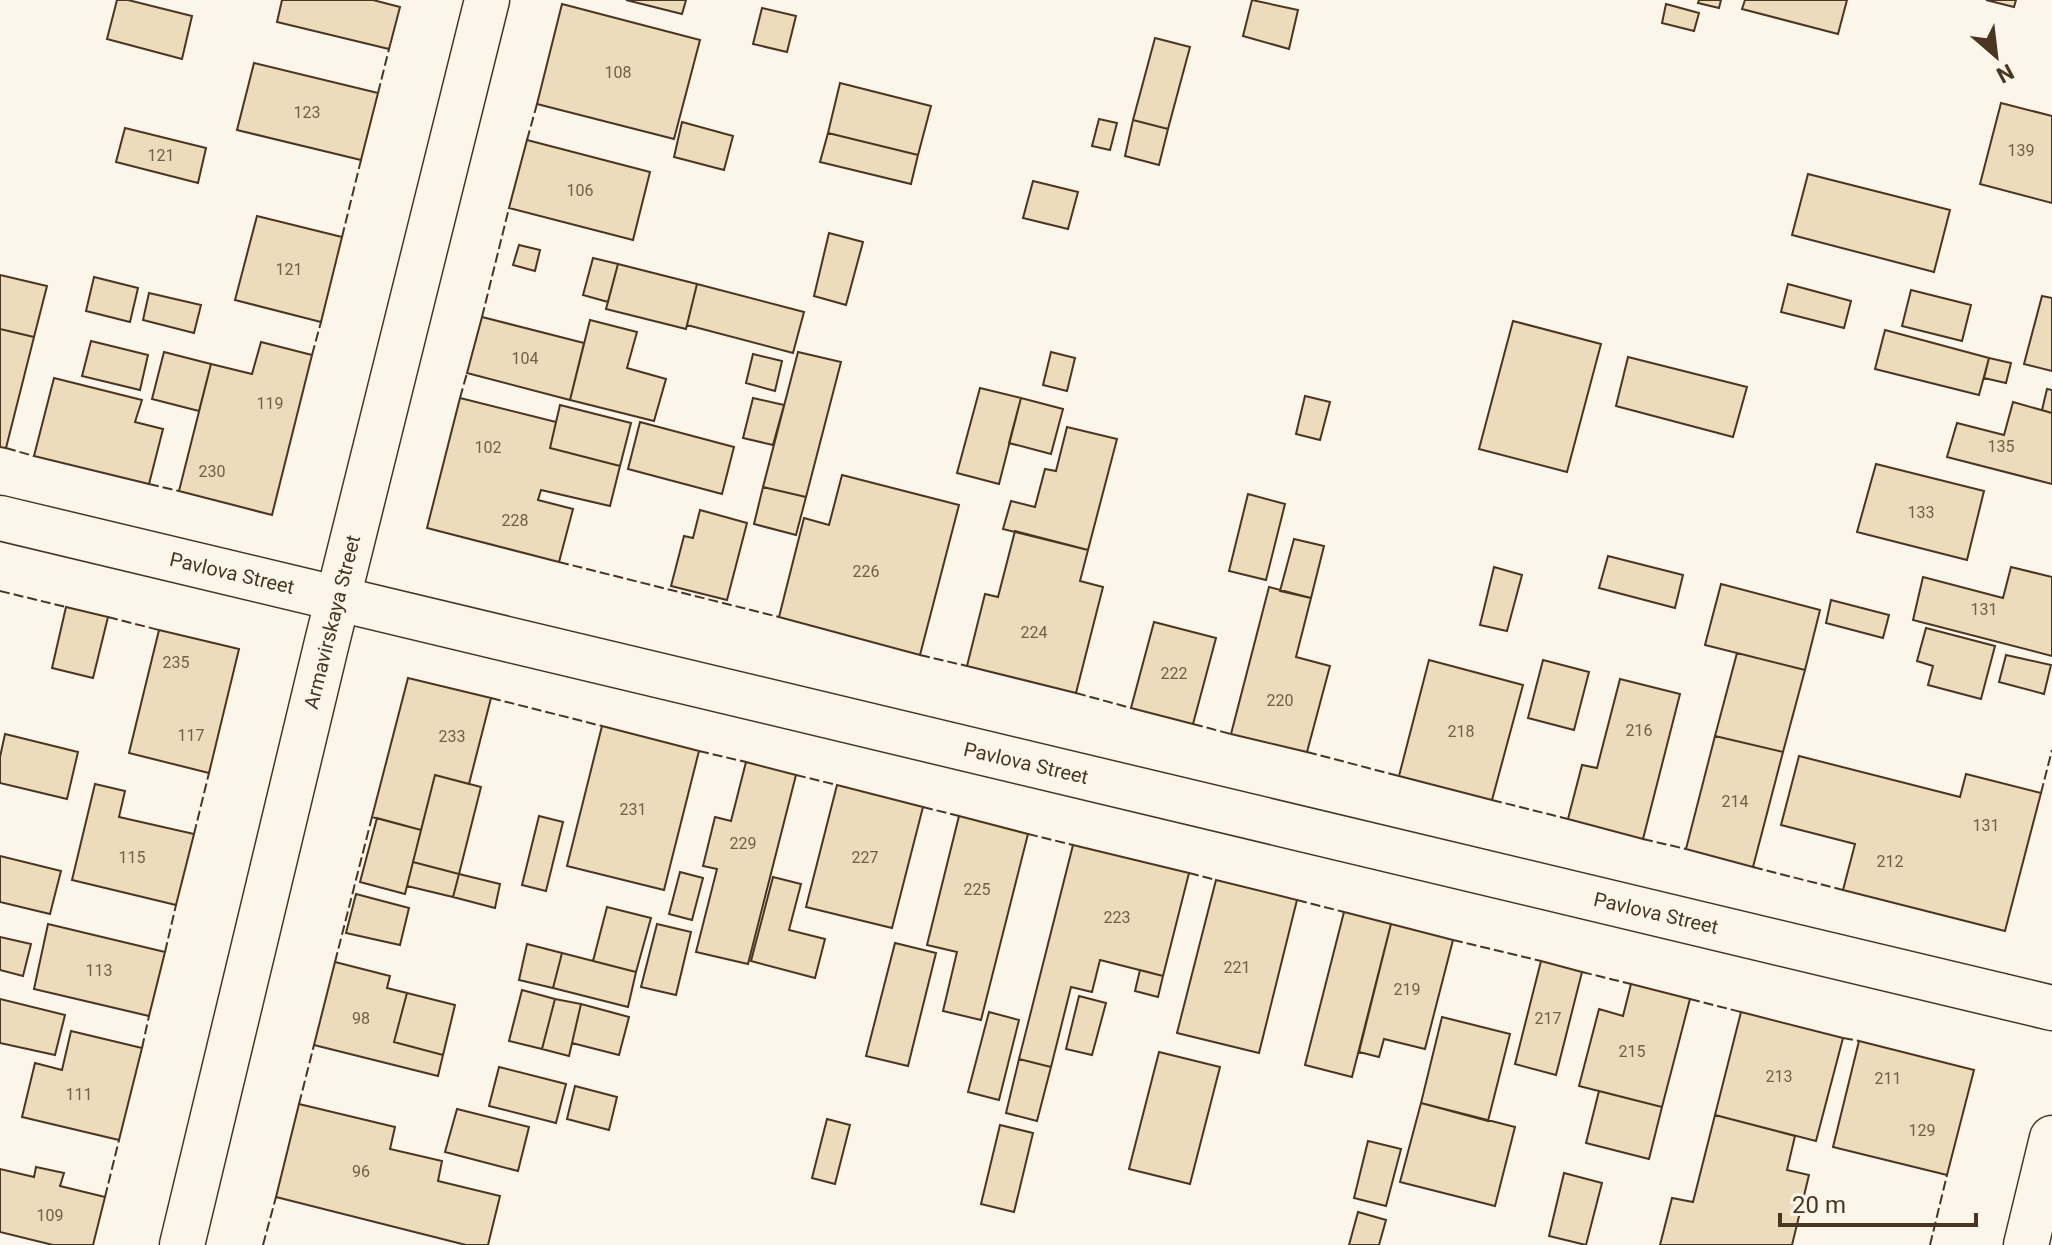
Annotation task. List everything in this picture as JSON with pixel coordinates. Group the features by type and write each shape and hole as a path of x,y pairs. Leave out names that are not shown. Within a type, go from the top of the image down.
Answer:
{"street":[{"name":"Armavirskaya Street","path":"182,1245 487,0"},
{"name":"Pavlova Street","path":"0,518 2052,1008"},
{"path":"2026,1245 2052,1138"}],"building":[{"path":"117,0 192,16 182,59 107,39"},
{"path":"282,0 373,0 400,7 389,49 277,22"},
{"path":"626,0 686,0 682,14"},
{"path":"1252,0 1298,10 1289,49 1243,36"},
{"path":"1699,0 1721,0 1719,8 1698,3"},
{"path":"1745,0 1847,0 1838,34 1742,9"},
{"path":"1986,0 2016,0 2014,7"},
{"path":"562,4 700,40 674,139 537,104"},
{"path":"1666,4 1699,13 1694,31 1662,23"},
{"path":"762,8 796,16 787,52 753,44"},
{"path":"1155,38 1190,47 1168,129 1133,120"},
{"path":"254,63 378,93 361,160 237,130"},
{"path":"840,83 931,106 918,155 828,133"},
{"path":"2001,103 2052,116 2052,203 1980,184"},
{"path":"1099,119 1117,123 1110,150 1092,146"},
{"path":"1133,120 1168,129 1159,165 1125,156"},
{"path":"682,122 733,136 724,170 674,157"},
{"path":"125,128 206,148 198,183 116,162"},
{"path":"828,133 918,155 911,184 820,162"},
{"path":"527,140 650,172 633,240 509,208"},
{"path":"1808,174 1950,210 1934,272 1792,235"},
{"path":"1033,181 1078,192 1068,229 1023,218"},
{"path":"257,216 342,237 321,322 235,300"},
{"path":"829,233 863,242 846,305 814,296"},
{"path":"519,245 540,250 535,271 513,265"},
{"path":"593,258 618,264 608,302 583,295"},
{"path":"618,264 697,284 686,329 606,309"},
{"path":"0,275 47,286 34,337 0,329"},
{"path":"94,277 138,288 130,322 86,311"},
{"path":"697,284 804,312 793,353 687,325"},
{"path":"1788,284 1851,301 1844,328 1781,312"},
{"path":"1911,290 1971,305 1962,341 1902,326"},
{"path":"149,293 201,305 194,333 143,320"},
{"path":"2042,296 2052,298 2052,371 2024,364"},
{"path":"482,317 584,343 570,400 467,373"},
{"path":"590,320 637,332 627,368 666,379 654,421 570,400"},
{"path":"1513,321 1601,344 1567,472 1479,449"},
{"path":"0,329 34,337 6,448 0,447"},
{"path":"1885,330 1989,358 1979,395 1875,369"},
{"path":"91,341 148,355 140,390 82,376"},
{"path":"261,342 312,355 272,515 179,491 211,364 252,374"},
{"path":"164,352 211,364 199,411 152,399"},
{"path":"798,352 841,362 806,497 763,487"},
{"path":"1051,352 1075,358 1067,391 1043,385"},
{"path":"753,354 782,361 775,391 746,383"},
{"path":"1628,357 1747,387 1733,437 1616,406"},
{"path":"1989,358 2011,363 2006,383 1984,378"},
{"path":"54,378 142,400 135,422 163,429 149,484 34,456"},
{"path":"980,388 1021,398 999,484 957,473"},
{"path":"2047,389 2052,390 2052,413 2042,410"},
{"path":"1305,396 1330,402 1320,440 1296,434"},
{"path":"460,398 556,422 550,448 620,466 610,506 541,490 538,500 573,509 559,562 427,528"},
{"path":"753,398 784,405 773,445 743,438"},
{"path":"1021,398 1063,409 1051,454 1009,443"},
{"path":"2013,402 2052,413 2052,484 1947,457 1957,423 2004,435"},
{"path":"560,405 631,423 620,466 550,448"},
{"path":"640,422 734,447 722,494 628,469"},
{"path":"1067,427 1117,439 1088,550 1003,529 1011,501 1035,507 1045,469 1056,471"},
{"path":"1876,464 1984,491 1967,560 1857,532"},
{"path":"842,475 959,505 920,655 779,617 804,518 829,525"},
{"path":"763,487 806,497 796,535 754,524"},
{"path":"1248,494 1285,504 1266,580 1229,571"},
{"path":"700,510 747,523 727,600 671,586 684,536 693,538"},
{"path":"1015,531 1088,550 1080,581 1103,587 1076,693 967,666 985,594 998,597"},
{"path":"1294,539 1324,546 1311,598 1280,591"},
{"path":"1608,556 1683,575 1675,608 1599,588"},
{"path":"1494,567 1522,575 1507,631 1480,625"},
{"path":"2011,567 2052,577 2052,656 1913,620 1923,577 2003,598"},
{"path":"1721,584 1820,610 1805,670 1705,645"},
{"path":"1269,587 1311,598 1296,657 1330,666 1307,752 1231,734"},
{"path":"1831,600 1889,615 1883,638 1826,623"},
{"path":"66,607 108,617 93,678 52,668"},
{"path":"1154,622 1216,638 1193,724 1131,708"},
{"path":"1926,628 1995,646 1981,699 1928,685 1933,666 1917,661"},
{"path":"159,630 239,649 209,773 129,753"},
{"path":"1737,653 1805,670 1783,752 1715,736"},
{"path":"2006,655 2051,665 2044,694 1999,682"},
{"path":"1429,660 1523,685 1492,800 1399,776"},
{"path":"1543,660 1589,672 1574,730 1528,718"},
{"path":"408,678 491,698 469,784 435,775 421,830 372,817"},
{"path":"1620,679 1680,694 1643,839 1568,819 1582,765 1597,768"},
{"path":"602,726 699,751 664,890 567,866"},
{"path":"5,734 78,752 67,799 0,783 0,757"},
{"path":"1715,736 1783,752 1753,867 1686,849"},
{"path":"1799,756 1960,797 1966,774 2041,793 2005,931 1843,890 1855,844 1781,825"},
{"path":"746,762 796,775 748,964 696,952 717,869 703,866 715,817 731,821"},
{"path":"435,775 481,787 459,874 413,862"},
{"path":"95,784 125,791 119,817 194,834 176,905 72,880"},
{"path":"837,785 923,807 892,928 806,907"},
{"path":"539,816 563,822 546,891 522,885"},
{"path":"959,816 1028,834 981,1020 943,1011 957,952 927,945"},
{"path":"377,818 421,830 405,894 360,882"},
{"path":"1073,845 1189,873 1163,976 1100,960 1092,992 1071,987 1051,1067 1019,1059"},
{"path":"0,856 61,871 50,914 0,902"},
{"path":"413,862 459,874 453,897 407,886"},
{"path":"680,872 703,878 692,920 669,914"},
{"path":"459,874 500,884 495,908 453,897"},
{"path":"773,877 801,884 789,930 825,939 815,978 751,961"},
{"path":"1216,880 1297,900 1259,1053 1177,1033"},
{"path":"356,894 409,908 400,945 346,933"},
{"path":"607,907 651,918 636,972 593,961"},
{"path":"1344,912 1391,924 1352,1077 1305,1065"},
{"path":"48,924 165,952 149,1016 34,989"},
{"path":"657,924 691,932 676,995 641,987"},
{"path":"1391,924 1453,940 1425,1049 1384,1039 1379,1057 1359,1052"},
{"path":"0,937 31,944 23,976 0,970"},
{"path":"895,943 936,953 908,1066 866,1056"},
{"path":"527,944 562,953 553,988 519,980"},
{"path":"562,953 636,972 628,1007 553,988"},
{"path":"1541,961 1582,972 1556,1075 1515,1064"},
{"path":"335,962 390,976 387,988 407,993 394,1042 443,1055 438,1076 314,1045"},
{"path":"1140,970 1163,976 1158,997 1135,991"},
{"path":"1631,984 1690,999 1662,1107 1579,1086 1599,1009 1623,1016"},
{"path":"522,990 555,999 542,1049 509,1041"},
{"path":"407,993 455,1005 443,1055 394,1042"},
{"path":"1079,996 1106,1003 1092,1055 1066,1049"},
{"path":"0,999 65,1015 55,1055 0,1043"},
{"path":"555,999 581,1004 569,1056 542,1049"},
{"path":"581,1004 629,1017 619,1055 572,1043"},
{"path":"989,1012 1019,1020 999,1100 968,1092"},
{"path":"1741,1012 1843,1038 1816,1141 1715,1115"},
{"path":"1442,1017 1510,1034 1488,1121 1421,1103"},
{"path":"71,1031 142,1048 119,1140 22,1117 35,1063 62,1070"},
{"path":"1859,1041 1974,1070 1947,1175 1833,1147"},
{"path":"1159,1052 1220,1067 1190,1184 1129,1169"},
{"path":"1019,1059 1051,1067 1037,1121 1006,1113"},
{"path":"499,1067 566,1084 556,1123 489,1106"},
{"path":"575,1086 617,1097 609,1130 567,1119"},
{"path":"1599,1091 1662,1107 1649,1159 1586,1143"},
{"path":"1421,1103 1515,1127 1495,1206 1400,1182"},
{"path":"299,1104 395,1127 390,1149 442,1161 438,1181 500,1196 488,1245 466,1245 276,1197"},
{"path":"457,1109 529,1127 518,1171 445,1152"},
{"path":"1715,1115 1795,1136 1787,1170 1809,1175 1792,1245 1660,1245 1672,1198 1693,1202"},
{"path":"827,1119 850,1125 835,1184 812,1178"},
{"path":"1000,1125 1033,1133 1014,1212 981,1204"},
{"path":"1368,1141 1401,1149 1386,1206 1354,1198"},
{"path":"36,1167 64,1173 60,1186 105,1197 93,1245 53,1245 0,1232 0,1169 34,1177"},
{"path":"1564,1173 1602,1183 1586,1245 1549,1236"},
{"path":"1358,1212 1386,1220 1379,1245 1349,1245"}],"fence":[{"path":"378,93 389,49"},
{"path":"527,140 537,104"},
{"path":"342,237 361,160"},
{"path":"482,317 509,208"},
{"path":"312,355 321,322"},
{"path":"460,398 467,373"},
{"path":"6,448 34,456"},
{"path":"149,484 179,491"},
{"path":"559,562 779,617"},
{"path":"0,591 66,607"},
{"path":"108,617 159,630"},
{"path":"920,655 967,666"},
{"path":"1076,693 1131,708"},
{"path":"491,698 602,726"},
{"path":"1193,724 1231,734"},
{"path":"2041,793 2052,750"},
{"path":"699,751 746,762"},
{"path":"1307,752 1399,776"},
{"path":"194,834 209,773"},
{"path":"796,775 837,785"},
{"path":"1492,800 1568,819"},
{"path":"923,807 959,816"},
{"path":"335,962 372,817"},
{"path":"1028,834 1073,845"},
{"path":"1643,839 1686,849"},
{"path":"1753,867 1843,890"},
{"path":"1189,873 1216,880"},
{"path":"1297,900 1344,912"},
{"path":"165,952 176,905"},
{"path":"1453,940 1541,961"},
{"path":"1582,972 1631,984"},
{"path":"1690,999 1741,1012"},
{"path":"142,1048 149,1016"},
{"path":"1843,1038 1859,1041"},
{"path":"299,1104 314,1045"},
{"path":"105,1197 119,1140"},
{"path":"1930,1245 1947,1175"},
{"path":"263,1245 276,1197"}]}
